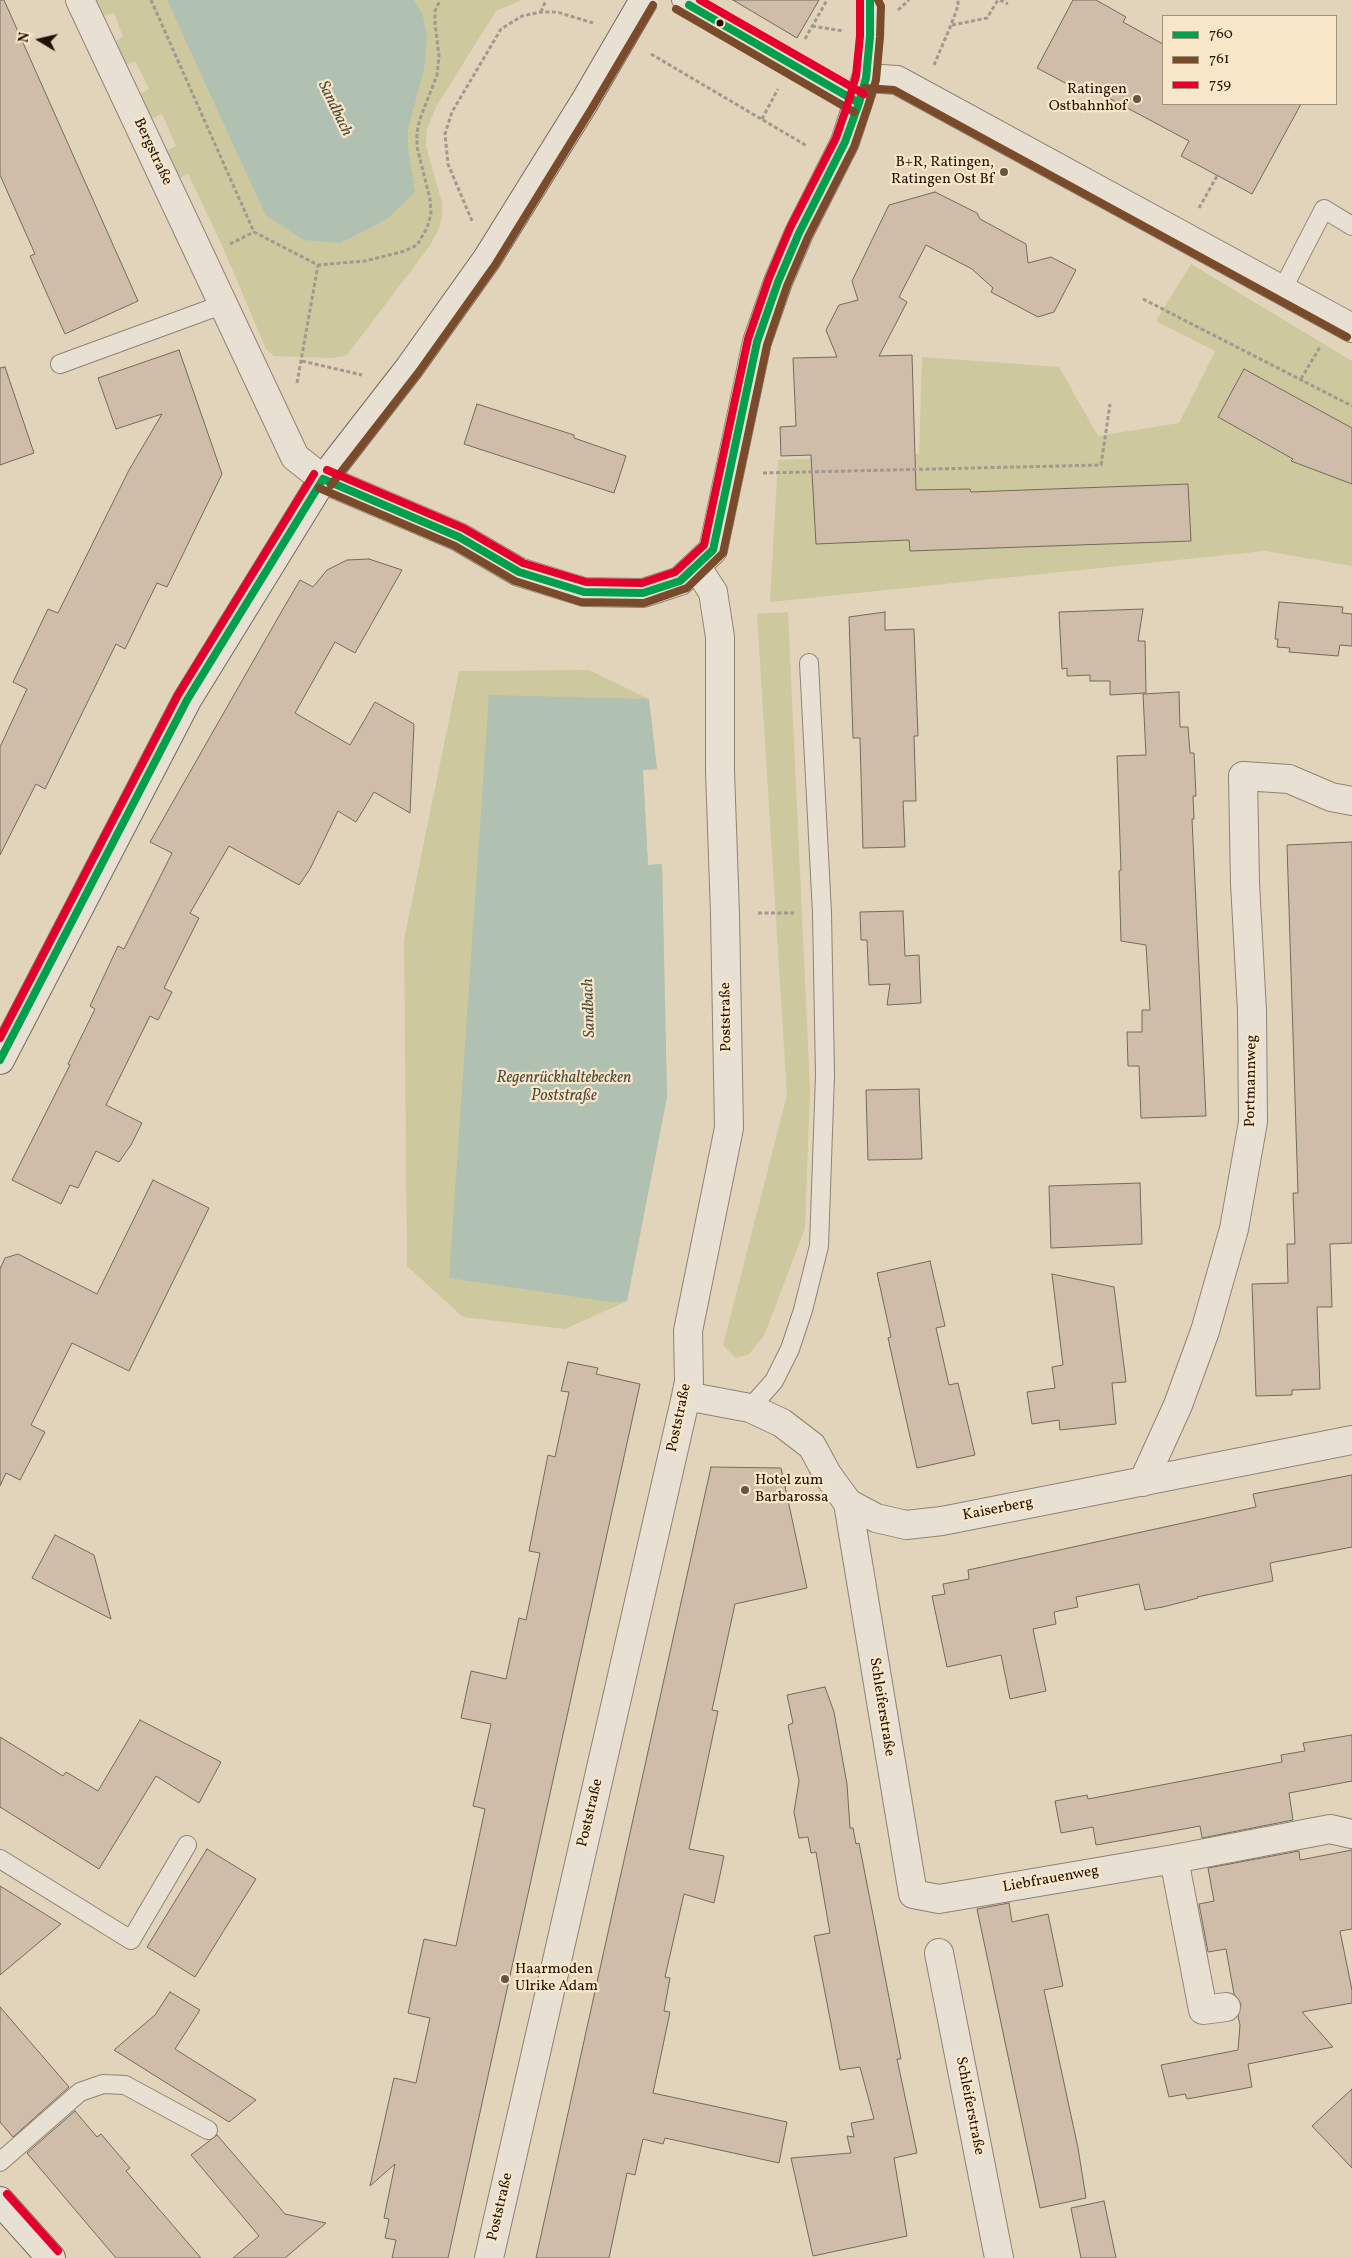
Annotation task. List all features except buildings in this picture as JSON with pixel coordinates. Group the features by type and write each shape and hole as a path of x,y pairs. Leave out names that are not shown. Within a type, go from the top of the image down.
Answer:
{"street":[{"name":"Bergstraße","path":"80,0 295,457 323,479"},
{"path":"0,1060 187,700 323,479 398,383 487,259 584,103 644,0"},
{"path":"323,479 459,537 519,572 584,592 642,593 680,581 713,550 757,342 778,282 799,233 845,142 862,90 897,80 1352,328"},
{"name":"Poststraße","path":"489,2258 687,1389 688,1331 728,1128 725,914 720,772 720,637 713,592 696,566"},
{"name":"Portmannweg","path":"1143,1482 1178,1406 1205,1331 1234,1229 1253,1122 1252,1011 1245,883 1243,776 1289,780 1331,797 1352,801"},
{"name":"Kaiserberg","path":"687,1389 750,1408 782,1423 812,1446 827,1474 848,1503 876,1518 906,1525 942,1520 1143,1482 1352,1440"},
{"name":"Schleiferstraße","path":"848,1503 912,1894 928,1898"},
{"name":"Liebfrauenweg","path":"928,1898 939,1899 1174,1859 1330,1828 1352,1834"},
{"path":"1174,1859 1203,2010 1226,2007"},
{"name":"Schleiferstraße","path":"938,1953 999,2258"},
{"path":"0,2201 51,2258"}],"lane":[{"path":"681,0 791,64 862,90 870,36 867,2"},
{"path":"1282,290 1324,210 1352,226"},
{"path":"60,364 224,304"},
{"path":"750,1408 774,1381 790,1348 803,1310 819,1246 825,1056 822,913 809,663"},
{"path":"0,1859 131,1940 187,1845"},
{"path":"0,2162 80,2092 103,2084 125,2085 208,2130"}],"path":[{"path":"152,0 254,232 318,265 365,261 405,251 417,245 427,228 431,214 430,199 417,147 417,132 420,119 437,76 439,56 435,11 440,0"},
{"path":"541,12 546,0"},
{"path":"762,119 827,0"},
{"path":"922,93 951,26 958,6 958,0"},
{"path":"951,26 986,18 999,0 1008,4"},
{"path":"487,259 448,164 445,134 452,112 501,29 522,16 541,12 557,12 588,20 596,25"},
{"path":"648,52 835,163"},
{"path":"318,265 302,361 398,383"},
{"path":"1143,299 1352,406"},
{"path":"730,474 1101,465 1110,404"}],"shaded area":[{"path":"95,0 522,0 496,11 436,107 427,129 426,146 442,203 442,218 438,231 429,247 347,355 333,358 274,356 266,349 221,243 188,174 178,179 166,151 176,146 162,114 151,119 140,94 149,89 135,61 123,66 113,43 123,37 114,13 102,16"},
{"path":"1191,264 1352,361 1352,566 1265,551 770,602 778,460 919,454 922,357 1059,367 1098,436 1179,423 1215,351 1156,321"},
{"path":"788,612 810,1089 805,1228 764,1336 749,1354 736,1358 723,1345 787,1095 757,614"},
{"name":"Regenrückhaltebecken Poststraße","path":"589,670 649,699 657,769 643,770 648,865 662,864 667,1097 627,1301 565,1329 463,1317 407,1266 404,940 459,671"}],"water":[{"name":"Sandbach","path":"167,0 414,0 423,16 427,37 424,69 408,130 408,148 415,192 387,219 340,243 304,240 266,216"},
{"name":"Regenrückhaltebecken Poststraße","path":"489,695 649,699 657,769 643,770 648,865 662,864 667,1097 627,1301 611,1302 449,1278"}],"transit line":[{"name":"759","path":"700,0 864,94"},
{"name":"759","path":"327,470 463,528 523,563 586,582 642,583 675,572 704,545 748,339 769,278 790,228 836,138 849,100 856,76 860,36 860,0"},
{"name":"760","path":"323,479 459,537 519,572 584,592 643,593 680,581 713,550 757,342 778,282 799,233 845,142 859,103 866,78 870,36 870,0"},
{"name":"761","path":"319,488 455,546 515,581 581,602 644,603 687,588 723,553 767,345 787,286 808,237 854,147 876,80 881,6 878,0"},
{"name":"761","path":"331,485 418,373 495,265 653,5"},
{"name":"760","path":"689,5 859,103"},
{"name":"761","path":"676,9 854,112"},
{"name":"761","path":"865,88 894,90 1347,337"},
{"name":"759","path":"0,1038 178,695 314,474"},
{"name":"760","path":"0,1060 187,700 323,479"},
{"name":"759","path":"7,2194 58,2251"}],"place":[{"name":"Ratingen Ostbahnhof","path":"1137,99"},
{"name":"B+R, Ratingen, Ratingen Ost Bf","path":"1004,172"},
{"name":"Hotel zum Barbarossa","path":"745,1490"},
{"name":"Haarmoden Ulrike Adam","path":"505,1979"}]}
